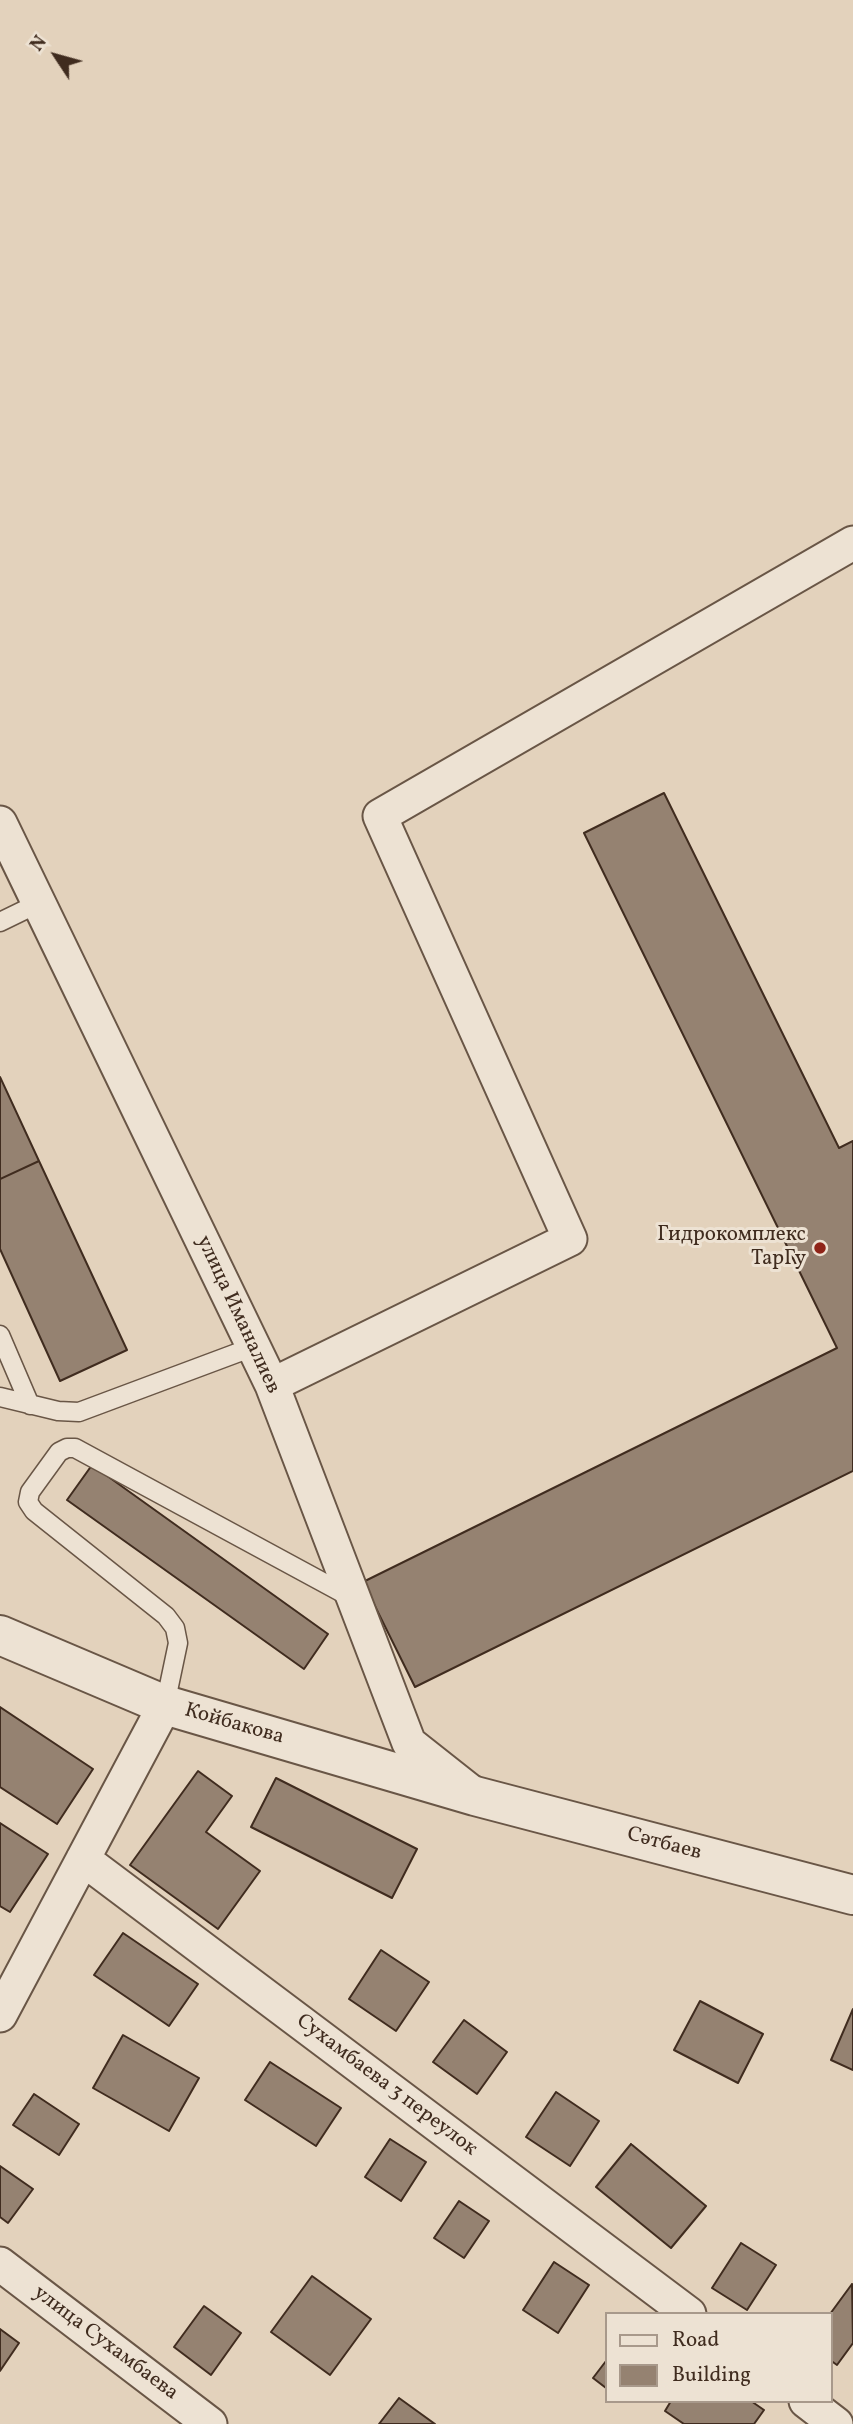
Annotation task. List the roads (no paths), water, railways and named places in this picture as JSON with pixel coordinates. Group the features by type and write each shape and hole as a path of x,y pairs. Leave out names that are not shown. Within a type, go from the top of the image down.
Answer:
{"street":[{"path":"272,1385 570,1239 380,816 853,543"},
{"name":"улица Иманалиев","path":"0,824 272,1385 409,1743 475,1796"},
{"name":"Койбакова","path":"0,1635 165,1705 475,1796"},
{"path":"0,2015 165,1705"},
{"name":"Сәтбаев","path":"475,1796 853,1895"},
{"name":"Сухамбаева 3 переулок","path":"83,1859 686,2312"},
{"name":"улица Сухамбаева","path":"0,2264 210,2424"},
{"path":"809,2403 836,2424"}],"lane":[{"path":"0,922 39,903"},
{"path":"0,1335 30,1405"},
{"path":"0,1397 58,1411 79,1412 253,1347"},
{"path":"165,1705 178,1643 175,1628 166,1616 34,1511 28,1502 30,1492 59,1452 67,1447 75,1448 354,1599"}],"place":[{"name":"Гидрокомплекс ТарГу","path":"820,1248"}]}
